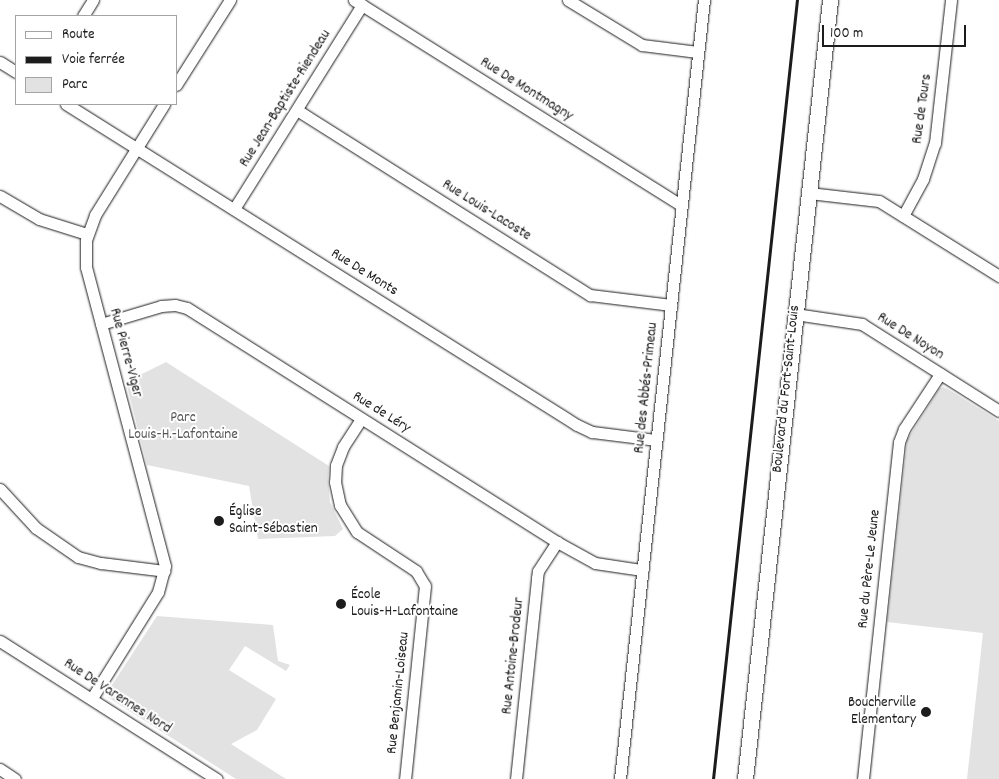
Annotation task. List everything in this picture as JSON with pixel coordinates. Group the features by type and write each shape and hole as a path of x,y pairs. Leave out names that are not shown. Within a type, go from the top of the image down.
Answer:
{"street":[{"path":"84,15 93,0"},
{"path":"178,82 230,0"},
{"path":"568,0 642,46 698,52"},
{"name":"Rue des Abbés-Primeau","path":"620,779 704,0"},
{"name":"Boulevard du Fort-Saint-Louis","path":"745,779 830,0"},
{"name":"Rue de Tours","path":"903,216 923,180 934,148 951,0"},
{"name":"Rue Jean-Baptiste-Riendeau","path":"234,208 297,110 358,3"},
{"name":"Rue De Montmagny","path":"358,3 681,205"},
{"path":"0,62 15,71"},
{"name":"Rue De Monts","path":"68,105 577,425 592,432 656,440"},
{"name":"Rue Pierre-Viger","path":"163,105 94,215 87,234 86,266 163,556 165,571"},
{"name":"Rue Louis-Lacoste","path":"297,110 590,295 671,305"},
{"path":"809,193 870,199 885,204 999,276"},
{"path":"0,196 39,219 87,234"},
{"name":"Rue de Léry","path":"101,324 161,306 181,306 557,542 595,563 642,570"},
{"name":"Rue De Noyon","path":"795,314 862,324 999,411"},
{"name":"Rue du Père-Le Jeune","path":"863,779 899,442 904,430 940,374"},
{"name":"Rue Benjamin-Loiseau","path":"361,419 343,447 336,465 335,482 340,505 357,532 416,571 425,586 405,779"},
{"path":"0,488 36,528 78,556 101,563 165,571 158,592 92,698"},
{"name":"Rue Antoine-Brodeur","path":"516,779 538,571 557,542"},
{"name":"Rue De Varennes Nord","path":"0,641 217,779"},
{"path":"0,769 15,779"}],"green space":[{"name":"Parc Louis-H.-Lafontaine","path":"166,362 329,466 330,502 343,529 335,536 258,539 249,486 147,465 126,382"},
{"path":"943,387 999,421 999,779 967,779 983,633 887,622 907,440 939,389"},
{"path":"157,616 273,625 278,661 290,665 286,671 245,646 229,670 276,699 257,730 231,744 286,779 236,779 109,698 108,691"}],"railway":[{"path":"713,779 797,0"}],"place":[{"name":"Église Saint-Sébastien","path":"219,521"},
{"name":"École Louis-H-Lafontaine","path":"341,604"},
{"name":"Boucherville Elementary","path":"926,712"}]}
